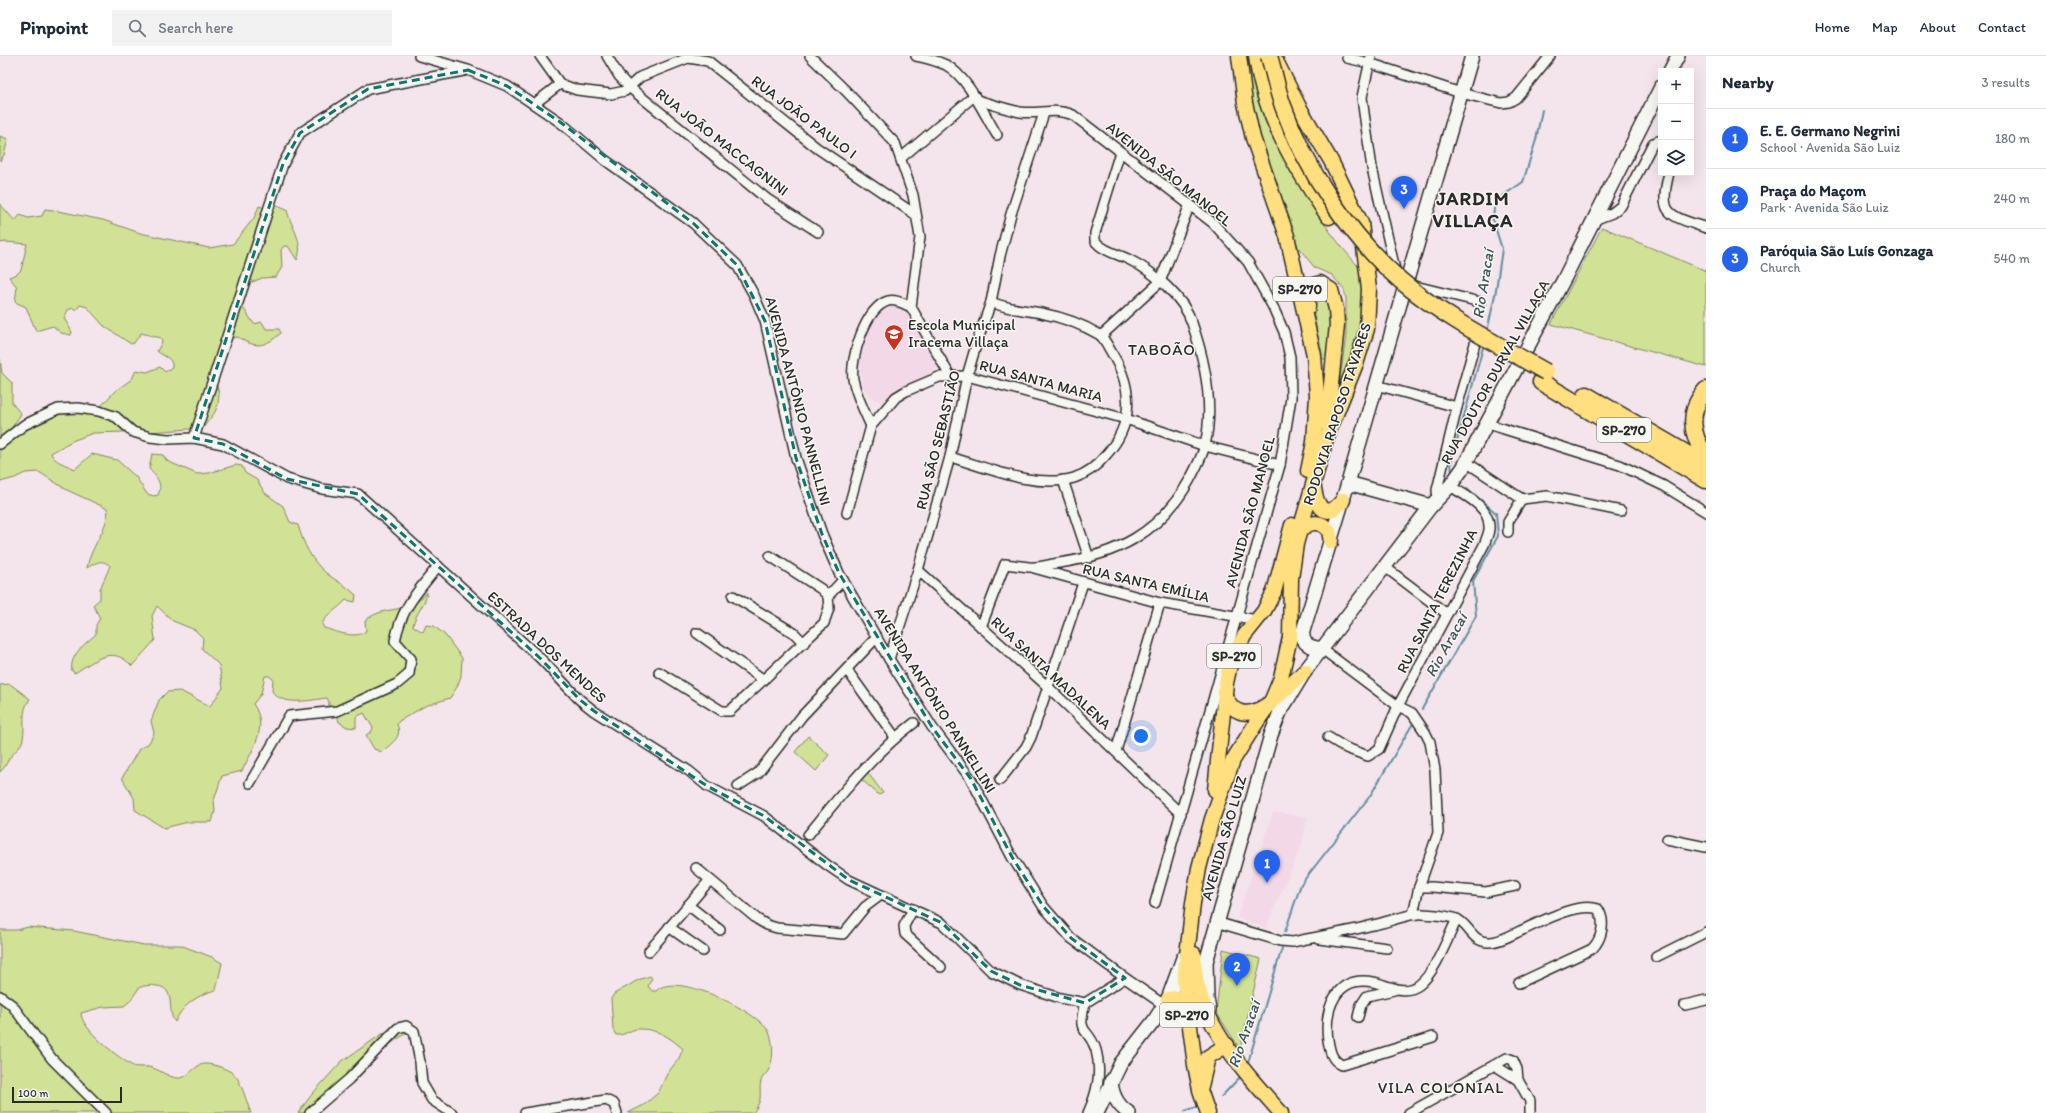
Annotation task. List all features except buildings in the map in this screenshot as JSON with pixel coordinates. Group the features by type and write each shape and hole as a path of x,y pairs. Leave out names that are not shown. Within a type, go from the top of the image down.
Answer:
{"highway":[{"name":"SP-270","path":"1257,56 1259,73 1267,97 1284,140 1299,170 1345,238 1407,297 1453,330 1544,377 1706,465"},
{"name":"SP-270","path":"1269,56 1283,106 1302,148 1337,209 1361,242 1400,280 1544,377 1706,480"},
{"path":"1706,390 1700,396 1695,408 1693,420 1694,433 1699,446 1706,455"}],"main road":[{"name":"RODOVIA RAPOSO TAVARES","path":"1239,56 1245,102 1253,138 1287,236 1307,320 1317,381 1314,442 1296,528 1296,544 1291,579 1290,637 1288,656 1272,702"},
{"name":"RODOVIA RAPOSO TAVARES","path":"1273,56 1298,105 1332,161 1361,223 1369,289 1367,329 1357,361 1326,439 1314,487 1296,528"},
{"path":"1322,649 1305,643 1303,640 1303,631 1331,542 1472,56"},
{"path":"1672,68 1678,56"},
{"name":"RUA DOUTOR DURVAL VILLAÇA","path":"1322,649 1434,503 1450,486 1466,462 1488,424 1658,93"},
{"path":"1307,320 1309,290 1314,285 1320,283 1331,290 1334,298 1337,325 1326,439"},
{"path":"1348,483 1434,503"},
{"path":"1314,487 1318,505 1322,509 1331,510 1336,508 1343,500"},
{"path":"1296,528 1312,523 1320,524 1329,531 1331,542"},
{"name":"SP-270","path":"1212,819 1221,748 1226,683 1230,665 1239,646 1274,592 1296,528"},
{"name":"AVENIDA SÃO LUIZ","path":"1210,1018 1207,999 1206,962 1216,922 1272,735 1280,712 1304,671 1322,649"},
{"path":"1225,696 1232,708 1245,713 1258,711 1272,702 1304,671"},
{"name":"SP-270","path":"1208,1113 1200,1090 1185,999 1184,981 1187,947 1199,868 1212,819 1233,760 1258,720 1272,702"},
{"path":"1192,916 1194,970 1199,992 1210,1018"},
{"path":"1097,1113 1111,1081 1121,1063 1154,1021 1166,1002 1187,947"},
{"path":"1166,1002 1185,999 1193,1000 1201,1006 1251,1079 1281,1113"},
{"path":"1200,1090 1208,1057 1219,1048 1230,1050"},
{"path":"1111,1081 1115,1098 1129,1113"}],"street":[{"name":"AVENIDA ANTÔNIO PANNELLINI","path":"419,56 468,70 507,86 560,122 605,160 693,223 737,265 754,295 765,321 796,458 822,534 843,580 889,659 932,727 971,779 1012,856 1043,906 1071,938 1124,978 1166,1002"},
{"path":"534,104 560,84 540,56"},
{"name":"RUA JOÃO MACCAGNINI","path":"607,56 619,76 629,87 767,199 818,232"},
{"path":"810,56 887,132 896,143 913,195 920,237 912,307 950,376"},
{"path":"916,56 947,66 955,73 975,98 997,135"},
{"path":"1347,58 1370,60 1461,93 1501,102 1509,102 1522,91 1550,56"},
{"name":"RUA JOÃO PAULO I","path":"560,84 577,90 611,94 625,91 640,77 688,58 708,61 818,148 916,215"},
{"path":"1370,60 1362,97 1372,168 1402,298"},
{"path":"194,438 283,164 300,133 368,89 468,70"},
{"path":"901,158 975,98"},
{"name":"AVENIDA SÃO MANOEL","path":"975,98 1021,112 1044,113 1061,111 1073,115 1190,204 1213,223 1248,262 1273,306 1284,332 1290,357 1291,398 1280,465 1155,903"},
{"name":"RUA SÃO SEBASTIÃO","path":"889,659 918,570 950,458 967,376 991,302 1000,256 1011,214 1044,113"},
{"path":"1594,220 1612,213 1621,206 1653,143 1658,141"},
{"path":"981,627 1005,564 1030,567 1089,558 1102,554 1143,534 1168,511 1184,490 1205,446 1209,407 1204,364 1192,322 1178,298 1160,282 1132,261 1098,246 1095,241 1095,233 1120,152"},
{"path":"1668,176 1664,191 1666,208 1674,216 1706,228"},
{"path":"1101,336 1160,282 1190,204"},
{"path":"1406,283 1480,302"},
{"path":"871,426 853,380 852,369 863,331 872,314 884,303 898,301 912,307"},
{"path":"950,458 1026,478 1063,480 1076,477 1099,463 1113,447 1121,434 1126,419 1128,399 1125,380 1101,336 1066,319 1039,313 1012,310 991,302"},
{"path":"1434,503 1457,407 1478,333"},
{"name":"RUA SANTA MARIA","path":"847,513 871,426 896,397 906,390 939,377 967,376 1126,419 1205,446 1280,465"},
{"path":"1376,385 1457,407"},
{"name":"ESTRADA DOS MENDES","path":"0,444 24,425 58,409 78,408 99,411 116,417 133,432 150,437 168,439 194,438 223,444 287,479 322,489 358,494 540,658 579,699 594,711 689,771 707,786 764,816 826,865 869,890 942,923 991,971 1020,985 1060,998 1085,1003"},
{"path":"1488,424 1626,467 1664,486 1706,512"},
{"path":"1466,462 1522,499 1547,496 1621,511"},
{"path":"1063,480 1089,558"},
{"name":"RUA SANTA TEREZINHA","path":"1328,737 1346,748 1368,756 1379,749 1398,706 1484,544 1490,527 1486,514 1478,505 1450,486"},
{"path":"1508,532 1508,522 1522,499"},
{"path":"660,672 727,712 734,709 824,623 830,608 828,596 821,589 770,556"},
{"path":"250,783 290,716 337,711 397,684 409,674 411,660 395,641 399,623 406,607 438,566"},
{"name":"RUA SANTA EMÍLIA","path":"1030,567 1083,583 1160,603 1236,618 1257,620"},
{"path":"1385,567 1447,614"},
{"name":"RUA SANTA MADALENA","path":"918,570 1047,686 1181,814"},
{"path":"828,596 843,580"},
{"path":"1000,780 1026,747 1031,737 1083,583"},
{"path":"733,596 794,633 804,643"},
{"path":"1116,751 1160,603"},
{"path":"1233,627 1239,646"},
{"path":"697,633 764,680"},
{"path":"738,786 758,773 802,716 877,637"},
{"path":"1322,649 1398,706 1412,713 1418,720 1430,742 1436,770 1438,833 1419,887 1413,914"},
{"path":"847,670 895,737"},
{"path":"808,835 856,777 895,737 914,722"},
{"path":"1667,839 1706,847"},
{"path":"696,868 709,881 757,919 768,926 777,928 843,934 865,907 881,895"},
{"path":"649,951 709,881"},
{"path":"1419,887 1486,892 1515,886"},
{"path":"865,907 869,890"},
{"path":"688,905 720,930"},
{"path":"1216,922 1280,941 1293,942 1372,926 1420,913 1457,919 1479,940 1490,942 1514,934 1559,914 1581,908 1592,907 1598,909 1602,914 1601,935 1598,943 1592,949 1519,983"},
{"path":"913,909 904,926 905,934 941,967"},
{"path":"1358,1017 1361,1005 1367,996 1396,990 1411,989 1419,985 1425,979 1457,919"},
{"path":"669,927 702,951"},
{"path":"1656,957 1706,932"},
{"path":"1310,938 1387,948"},
{"path":"1088,1113 1097,1093 1099,1075 1095,1049 1084,1032 1080,1022 1085,1003 1124,978"},
{"path":"1396,990 1372,982 1363,982 1350,984 1338,992 1328,1012 1330,1052 1337,1063 1346,1065 1434,1037"},
{"path":"0,996 12,1005 52,1059 106,1113"},
{"path":"1685,1005 1706,1000"},
{"path":"310,1113 349,1079 398,1028 406,1026 414,1031 420,1062 422,1083 432,1100 452,1113"},
{"path":"1409,1113 1497,1062 1507,1058 1514,1060 1518,1069 1518,1080"},
{"path":"1497,1062 1518,1080 1530,1101 1529,1112"},
{"path":"525,1113 606,1100 614,1104 616,1113"}],"highlighted area":[{"path":"468,70 507,86 560,122 693,223 737,265 765,321 796,458 822,534 839,573 932,727 971,779 1012,857 1043,906 1071,938 1125,978 1085,1003 1020,985 991,971 942,923 849,880 764,816 707,786 594,711 579,699 540,658 358,494 287,479 223,444 194,438 283,164 300,133 368,89"}],"shaded area":[{"name":"Escola Municipal Iracema Villaça","path":"891,305 901,307 908,315 938,367 933,374 907,385 882,404 867,394 862,385 858,358 861,345 873,318 882,308"},
{"path":"1273,812 1308,817 1301,847 1266,928 1237,918"}],"green space":[{"path":"1243,56 1249,56 1257,88 1267,117 1292,172 1324,223 1364,273 1361,325 1338,395 1346,335 1346,298 1344,290 1332,275 1315,268 1298,247 1260,145"},
{"path":"0,136 8,139 4,155 0,161"},
{"path":"0,204 15,221 20,215 28,218 42,216 45,209 53,210 103,220 140,233 209,248 233,244 254,218 259,206 265,208 277,206 287,210 298,241 299,253 297,260 288,246 284,246 281,250 282,267 276,277 262,278 243,286 238,300 254,324 262,322 266,329 279,329 281,333 265,344 260,345 255,345 244,341 238,337 232,338 227,342 214,374 219,394 218,404 215,412 203,428 149,432 133,428 123,432 93,433 72,441 51,453 52,456 58,461 75,469 92,454 117,460 136,477 147,494 154,496 158,495 160,487 157,478 149,469 152,454 163,455 167,461 197,474 209,473 236,465 242,466 245,473 257,480 265,493 283,506 290,522 298,525 306,546 316,563 326,573 356,595 355,602 346,600 326,618 322,624 324,628 351,635 362,634 366,631 365,621 372,616 380,612 412,605 420,600 427,592 425,601 414,621 413,626 423,632 426,625 434,626 445,635 462,658 461,676 457,687 450,698 425,706 399,721 397,724 397,737 382,752 374,749 366,735 371,732 373,728 364,713 356,717 356,728 347,727 339,722 337,713 328,710 329,702 327,698 305,701 290,701 283,699 272,691 273,679 269,676 265,676 261,694 253,704 258,712 260,721 258,738 242,771 222,776 214,800 215,811 212,822 188,822 164,828 135,810 134,798 122,778 139,749 149,743 154,733 151,721 159,700 167,692 180,691 210,706 223,688 219,665 202,649 203,638 195,630 173,621 157,606 152,616 155,640 132,666 125,659 110,655 96,660 75,673 72,671 75,655 96,634 96,625 100,618 93,605 100,599 100,589 110,566 104,562 101,562 87,568 105,524 108,509 67,490 39,472 25,473 15,478 0,482 0,359 2,373 12,383 12,403 21,414 9,432 71,404 101,406 115,391 132,379 136,370 147,372 160,367 165,372 172,367 172,364 169,359 157,351 162,342 161,338 141,333 134,343 131,344 104,326 87,307 80,305 76,310 73,308 68,310 64,318 72,332 71,335 61,333 53,326 36,331 26,307 15,302 17,287 9,277 17,274 21,270 27,244 6,242 0,243"},
{"path":"1602,227 1706,271 1706,367 1551,324"},
{"path":"1323,289 1330,314 1327,359 1323,359 1321,355 1312,303 1314,290"},
{"path":"10,684 30,699 24,713 24,734 22,742 0,772 0,685"},
{"path":"808,736 829,755 816,771 795,752"},
{"path":"868,773 883,793 879,795 861,779"},
{"path":"28,927 74,931 144,945 180,945 212,957 222,963 216,990 203,994 191,1002 178,1016 175,1022 172,1018 167,991 163,988 150,985 139,988 130,1001 124,1006 103,1007 81,1013 87,1027 94,1035 119,1057 133,1066 152,1068 177,1078 184,1077 200,1065 204,1064 218,1066 231,1072 239,1081 251,1113 0,1113 0,930 17,930"},
{"path":"1223,949 1261,959 1240,1049 1216,1012"},
{"path":"650,976 652,978 648,986 652,991 656,991 666,986 680,986 697,989 733,1004 762,1023 769,1032 771,1037 772,1057 770,1067 763,1077 760,1086 760,1101 753,1113 628,1113 644,1105 658,1093 667,1074 679,1058 683,1049 668,1037 650,1030 637,1029 631,1030 622,1035 616,1035 613,1029 611,999 614,994 638,980"},
{"path":"400,1022 405,1023 407,1033 371,1059 318,1112 298,1113 313,1093 342,1061"}],"waterway":[{"name":"Rio Aracaí","path":"1487,332 1496,290 1502,249 1493,220 1494,209 1501,197 1523,182 1536,140 1542,110"},
{"name":"Rio Aracaí","path":"1452,473 1451,463 1484,344"},
{"name":"Rio Aracaí","path":"1422,709 1476,616 1473,581 1498,536 1496,513 1467,488"},
{"name":"Rio Aracaí","path":"1285,932 1301,884 1370,796 1412,725"},
{"name":"Rio Aracaí","path":"1247,1066 1282,948"},
{"name":"Rio Aracaí","path":"1221,1097 1242,1075"},
{"name":"Rio Aracaí","path":"1185,1111 1197,1107"}],"place":[{"name":"Paróquia São Luís Gonzaga","path":"1404,209"},
{"name":"Escola Municipal Iracema Villaça","path":"894,351"},
{"name":"E. E. Germano Negrini","path":"1267,883"},
{"name":"Praça do Maçom","path":"1237,986"}],"district":[{"name":"JARDIM VILLAÇA","path":"1473,209"},
{"name":"TABOÃO","path":"1162,349"},
{"name":"VILA COLONIAL","path":"1441,1087"}]}
